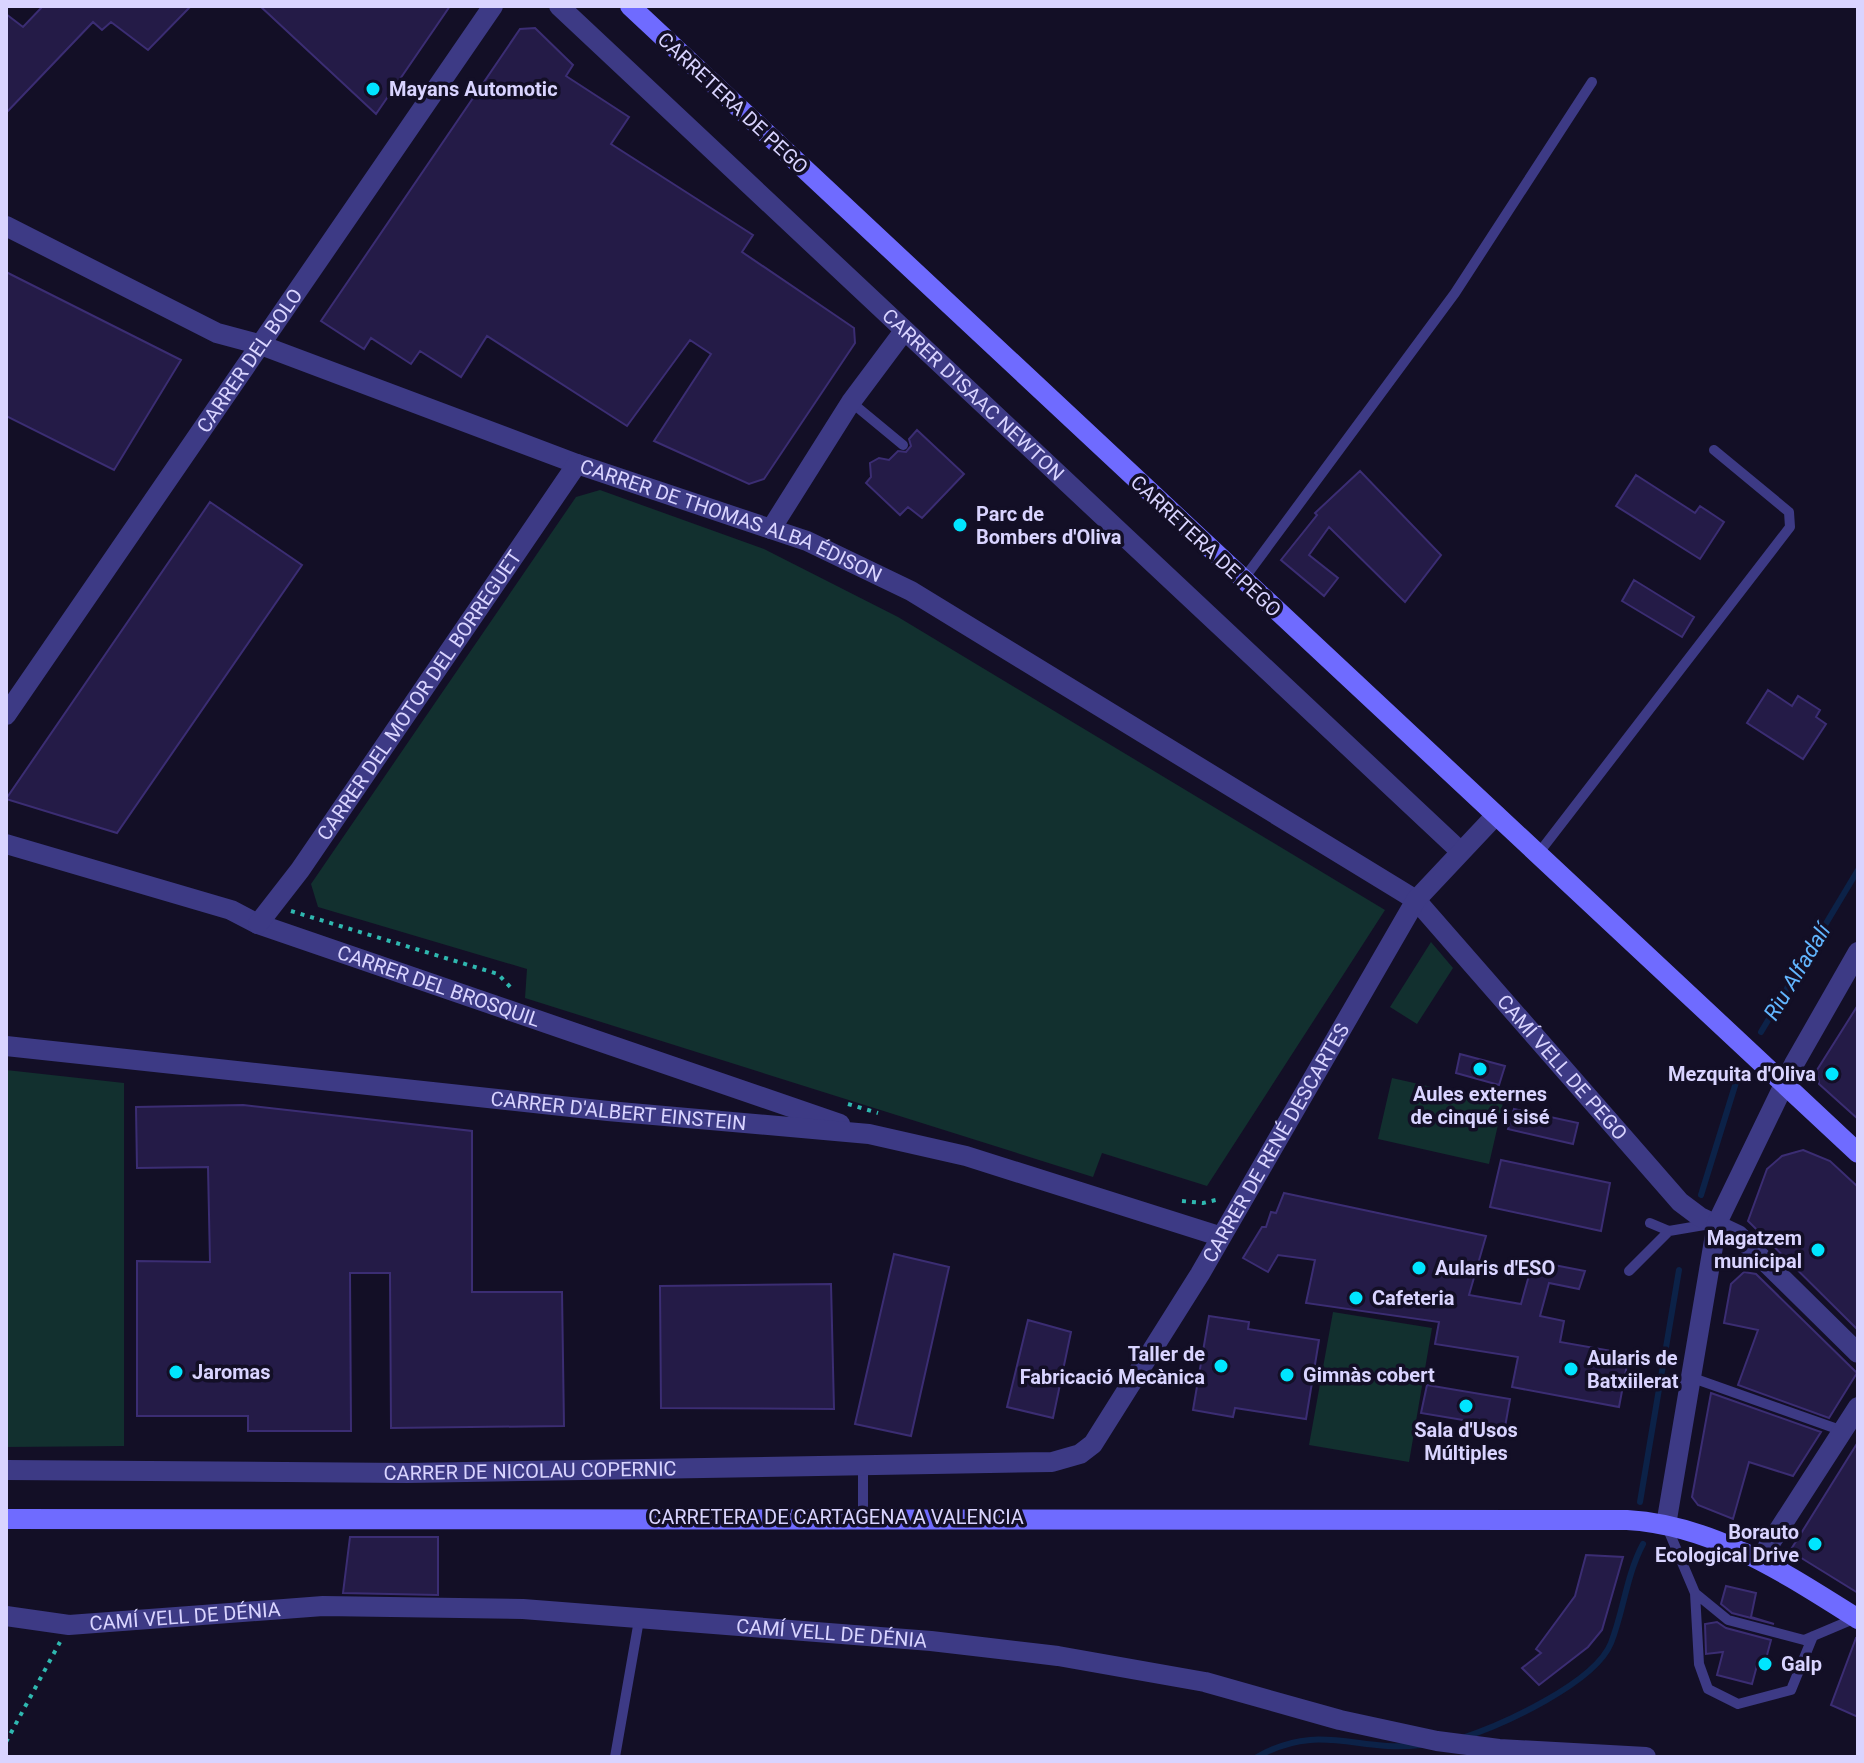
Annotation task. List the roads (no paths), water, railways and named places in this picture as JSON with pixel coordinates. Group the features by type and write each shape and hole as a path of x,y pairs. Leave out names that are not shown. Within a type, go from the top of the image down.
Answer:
{"main road":[{"name":"CARRETERA DE PEGO","path":"630,6 1784,1084"},
{"path":"1784,1084 1858,1153"},
{"name":"CARRETERA DE CARTAGENA A VALENCIA","path":"6,1519 1502,1517 1637,1520 1666,1525 1738,1548 1857,1618"}],"street":[{"name":"CARRER DEL BOLO","path":"6,715 493,6"},
{"name":"CARRER D'ISAAC NEWTON","path":"559,6 1459,850"},
{"name":"CARRER DE THOMAS ALBA ÉDISON","path":"6,226 217,333 258,344 577,464 807,541 911,591 1416,900"},
{"path":"771,529 851,402 904,331"},
{"name":"CARRER DEL MOTOR DEL BORREGUET","path":"258,924 300,870 577,464"},
{"name":"CARRER DE RENÉ DESCARTES","path":"1052,1462 1080,1454 1093,1444 1200,1274 1219,1236 1416,900 1459,850 1496,815"},
{"name":"CARRER DEL BROSQUIL","path":"6,844 231,910 258,924 869,1134"},
{"name":"CAMÍ VELL DE PEGO","path":"1416,900 1680,1202 1700,1217 1738,1235 1858,1353"},
{"path":"1666,1525 1717,1223 1784,1084 1858,952"},
{"name":"CARRER D'ALBERT EINSTEIN","path":"6,1046 608,1111 869,1134 966,1156 1219,1236"},
{"path":"1760,1559 1858,1407"},
{"name":"CARRER DE NICOLAU COPERNIC","path":"6,1470 407,1473 1052,1462"},
{"name":"CAMÍ VELL DE DÉNIA","path":"6,1616 69,1625 323,1606 523,1609 931,1641 1058,1656 1205,1682 1408,1736 1499,1749 1646,1757"}],"lane":[{"path":"1243,580 1455,293 1592,82"},
{"path":"851,402 903,445"},
{"path":"1538,854 1790,527 1789,512 1714,450"},
{"path":"1650,1223 1669,1231 1717,1223"},
{"path":"1629,1271 1669,1231"},
{"path":"1690,1377 1843,1431"},
{"path":"863,1464 863,1517"},
{"path":"1666,1525 1695,1593 1699,1664 1708,1689 1738,1704 1791,1690 1813,1636"},
{"path":"1695,1593 1728,1620 1804,1640 1857,1618"},
{"path":"615,1757 639,1620"}],"waterway":[{"name":"Riu Alfadalí","path":"1761,1032 1858,870"},
{"name":"Riu Alfadalí","path":"1701,1195 1738,1076"},
{"name":"Riu Alfadalí","path":"1640,1502 1679,1270"},
{"name":"Riu Alfadalí","path":"1462,1738 1546,1701 1587,1673 1602,1658 1611,1643 1643,1544"},
{"name":"Riu Alfadalí","path":"1257,1757 1280,1746 1320,1739 1377,1745 1420,1745"}],"place":[{"name":"Mayans Automotic","path":"373,89"},
{"name":"Parc de Bombers d'Oliva","path":"960,525"},
{"name":"Aules externes de cinqué i sisé","path":"1480,1069"},
{"name":"Mezquita d'Oliva","path":"1832,1074"},
{"name":"Magatzem municipal","path":"1818,1250"},
{"name":"Aularis d'ESO","path":"1419,1268"},
{"name":"Cafeteria","path":"1356,1298"},
{"name":"Taller de Fabricació Mecànica","path":"1221,1366"},
{"name":"Aularis de Batxiilerat","path":"1571,1369"},
{"name":"Jaromas","path":"176,1372"},
{"name":"Gimnàs cobert","path":"1287,1375"},
{"name":"Sala d'Usos Múltiples","path":"1466,1406"},
{"name":"Borauto Ecological Drive","path":"1815,1544"},
{"name":"Galp","path":"1765,1664"}]}
